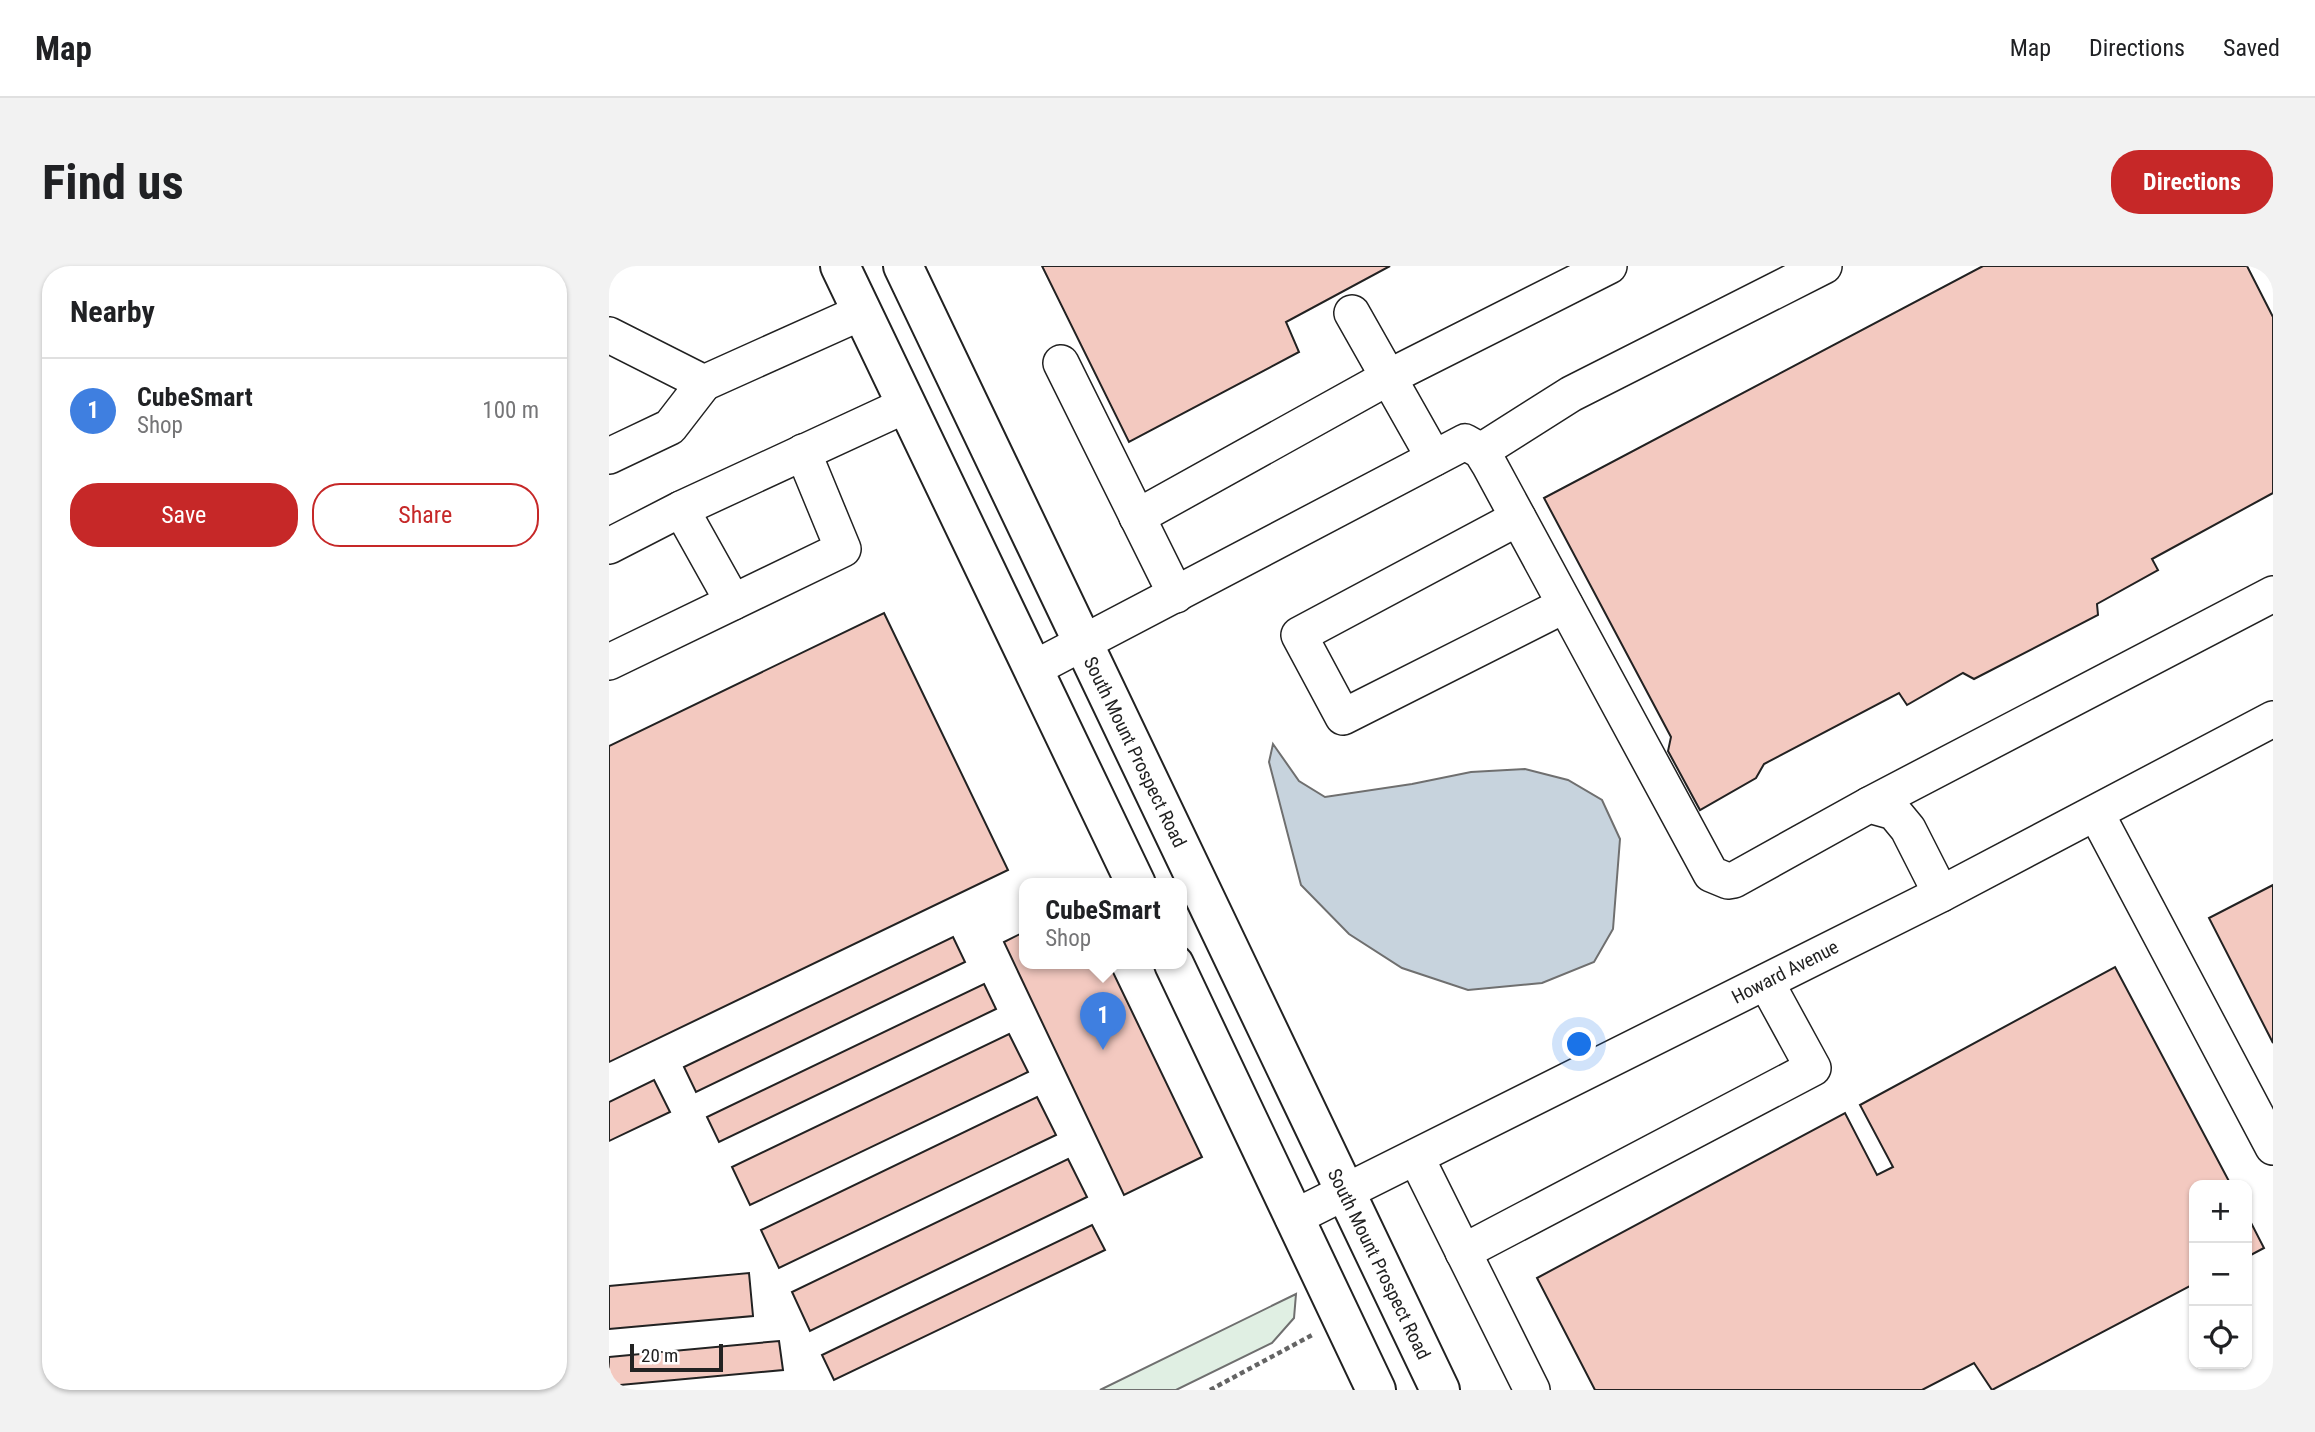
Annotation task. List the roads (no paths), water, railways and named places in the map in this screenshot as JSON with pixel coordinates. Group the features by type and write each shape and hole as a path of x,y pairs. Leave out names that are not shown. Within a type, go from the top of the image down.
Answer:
{"main road":[{"path":"840,266 1133,878"},
{"name":"South Mount Prospect Road","path":"903,266 1440,1390"},
{"path":"1176,969 1376,1390"}],"street":[{"path":"1137,517 1388,377 1609,266"},
{"path":"1482,451 1571,394 1824,266"},
{"path":"609,456 670,426 703,383 862,312"},
{"path":"1352,313 1434,458"},
{"path":"609,335 703,383"},
{"path":"1061,363 1176,595"},
{"path":"609,546 681,509 906,405"},
{"path":"1033,669 1465,442 1482,451 1711,874 1728,881 2273,594"},
{"path":"609,662 843,549 803,452"},
{"path":"681,509 733,602"},
{"path":"1518,518 1299,635 1343,717 1566,605"},
{"name":"Howard Avenue","path":"1293,1218 1941,894 2273,719"},
{"path":"1869,805 1894,812 1908,829 1941,894"},
{"path":"2095,813 2273,1147"},
{"path":"1464,1252 1813,1068 1766,982"},
{"path":"1416,1157 1532,1390"}],"place":[{"name":"CubeSmart","path":"1103,1050"}]}
